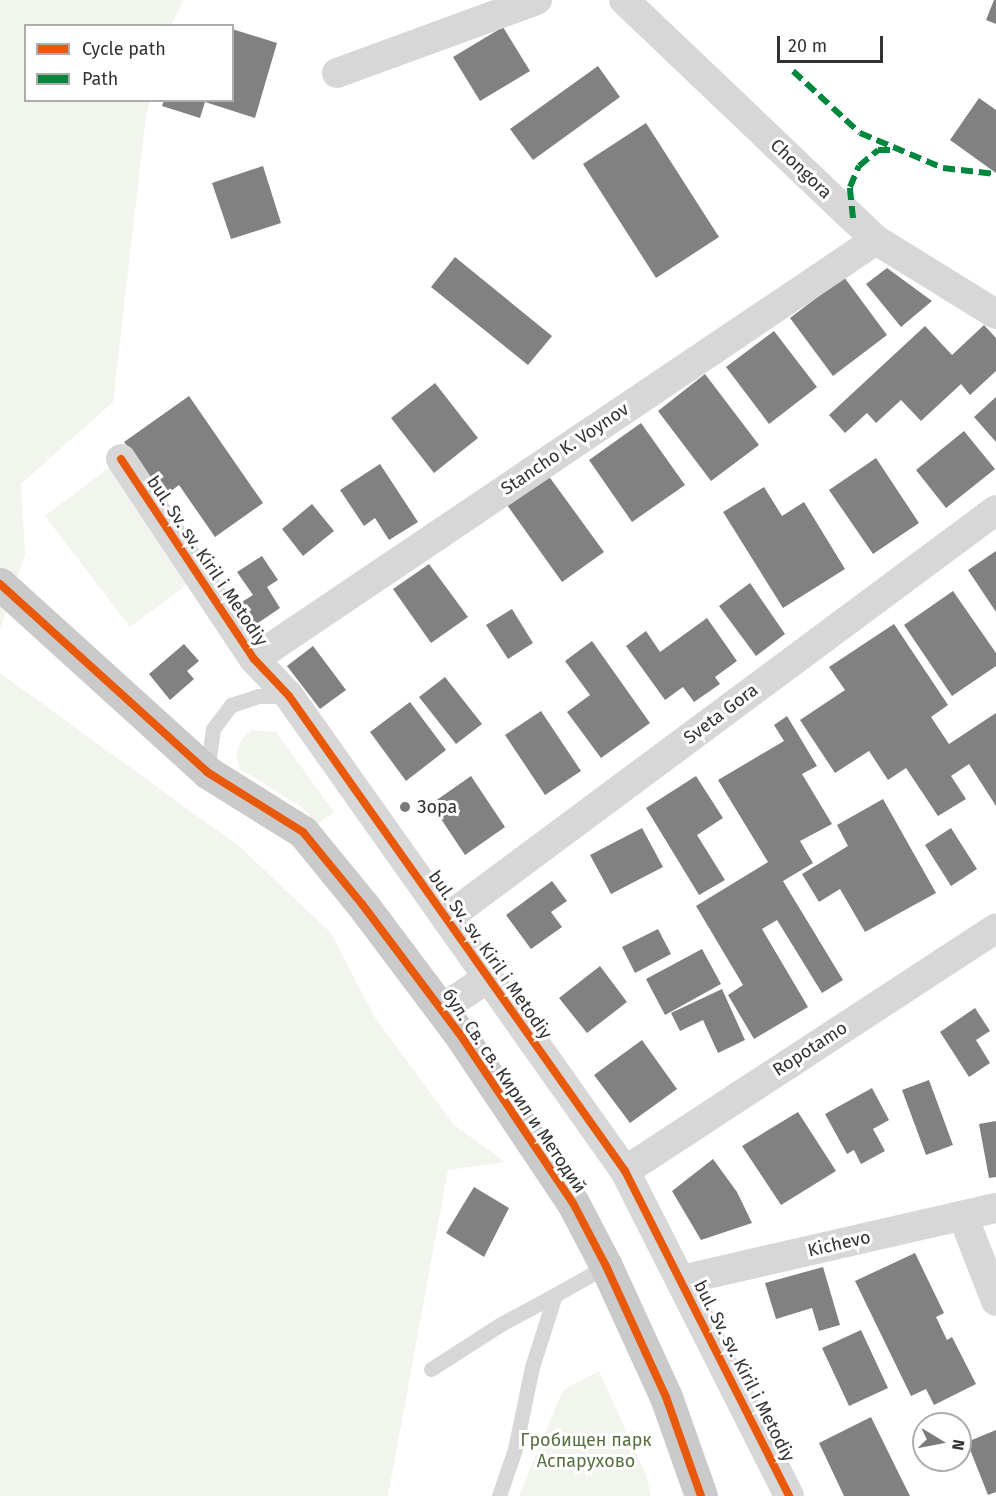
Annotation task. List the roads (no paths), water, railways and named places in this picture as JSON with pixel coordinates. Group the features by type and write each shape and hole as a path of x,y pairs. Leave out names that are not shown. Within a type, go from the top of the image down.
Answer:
{"main road":[{"name":"бул. Св. св. Кирил и Методий","path":"0,584 207,772 303,832 362,904 441,1009 567,1194 606,1266 666,1397 701,1496"}],"street":[{"path":"337,73 537,0"},
{"name":"Chongora","path":"624,0 876,240 996,314"},
{"name":"Stancho K. Voynov","path":"254,659 876,240"},
{"name":"bul. Sv. sv. Kiril i Metodiy","path":"121,459 254,659 289,696 625,1171 789,1496"},
{"name":"Sveta Gora","path":"447,918 996,510"},
{"name":"Ropotamo","path":"625,1171 996,928"},
{"path":"441,1009 488,978"},
{"name":"Kichevo","path":"681,1280 996,1208"},
{"path":"963,1216 996,1301"}],"lane":[{"path":"207,772 213,729 231,705 258,696 289,696"},
{"path":"431,1369 501,1324 606,1266"},
{"path":"499,1496 515,1449 532,1367 555,1295"}],"place":[{"name":"Зора","path":"405,807"}],"park label":[{"name":"Гробищен парк Аспарухово","path":"586,1451"}]}
